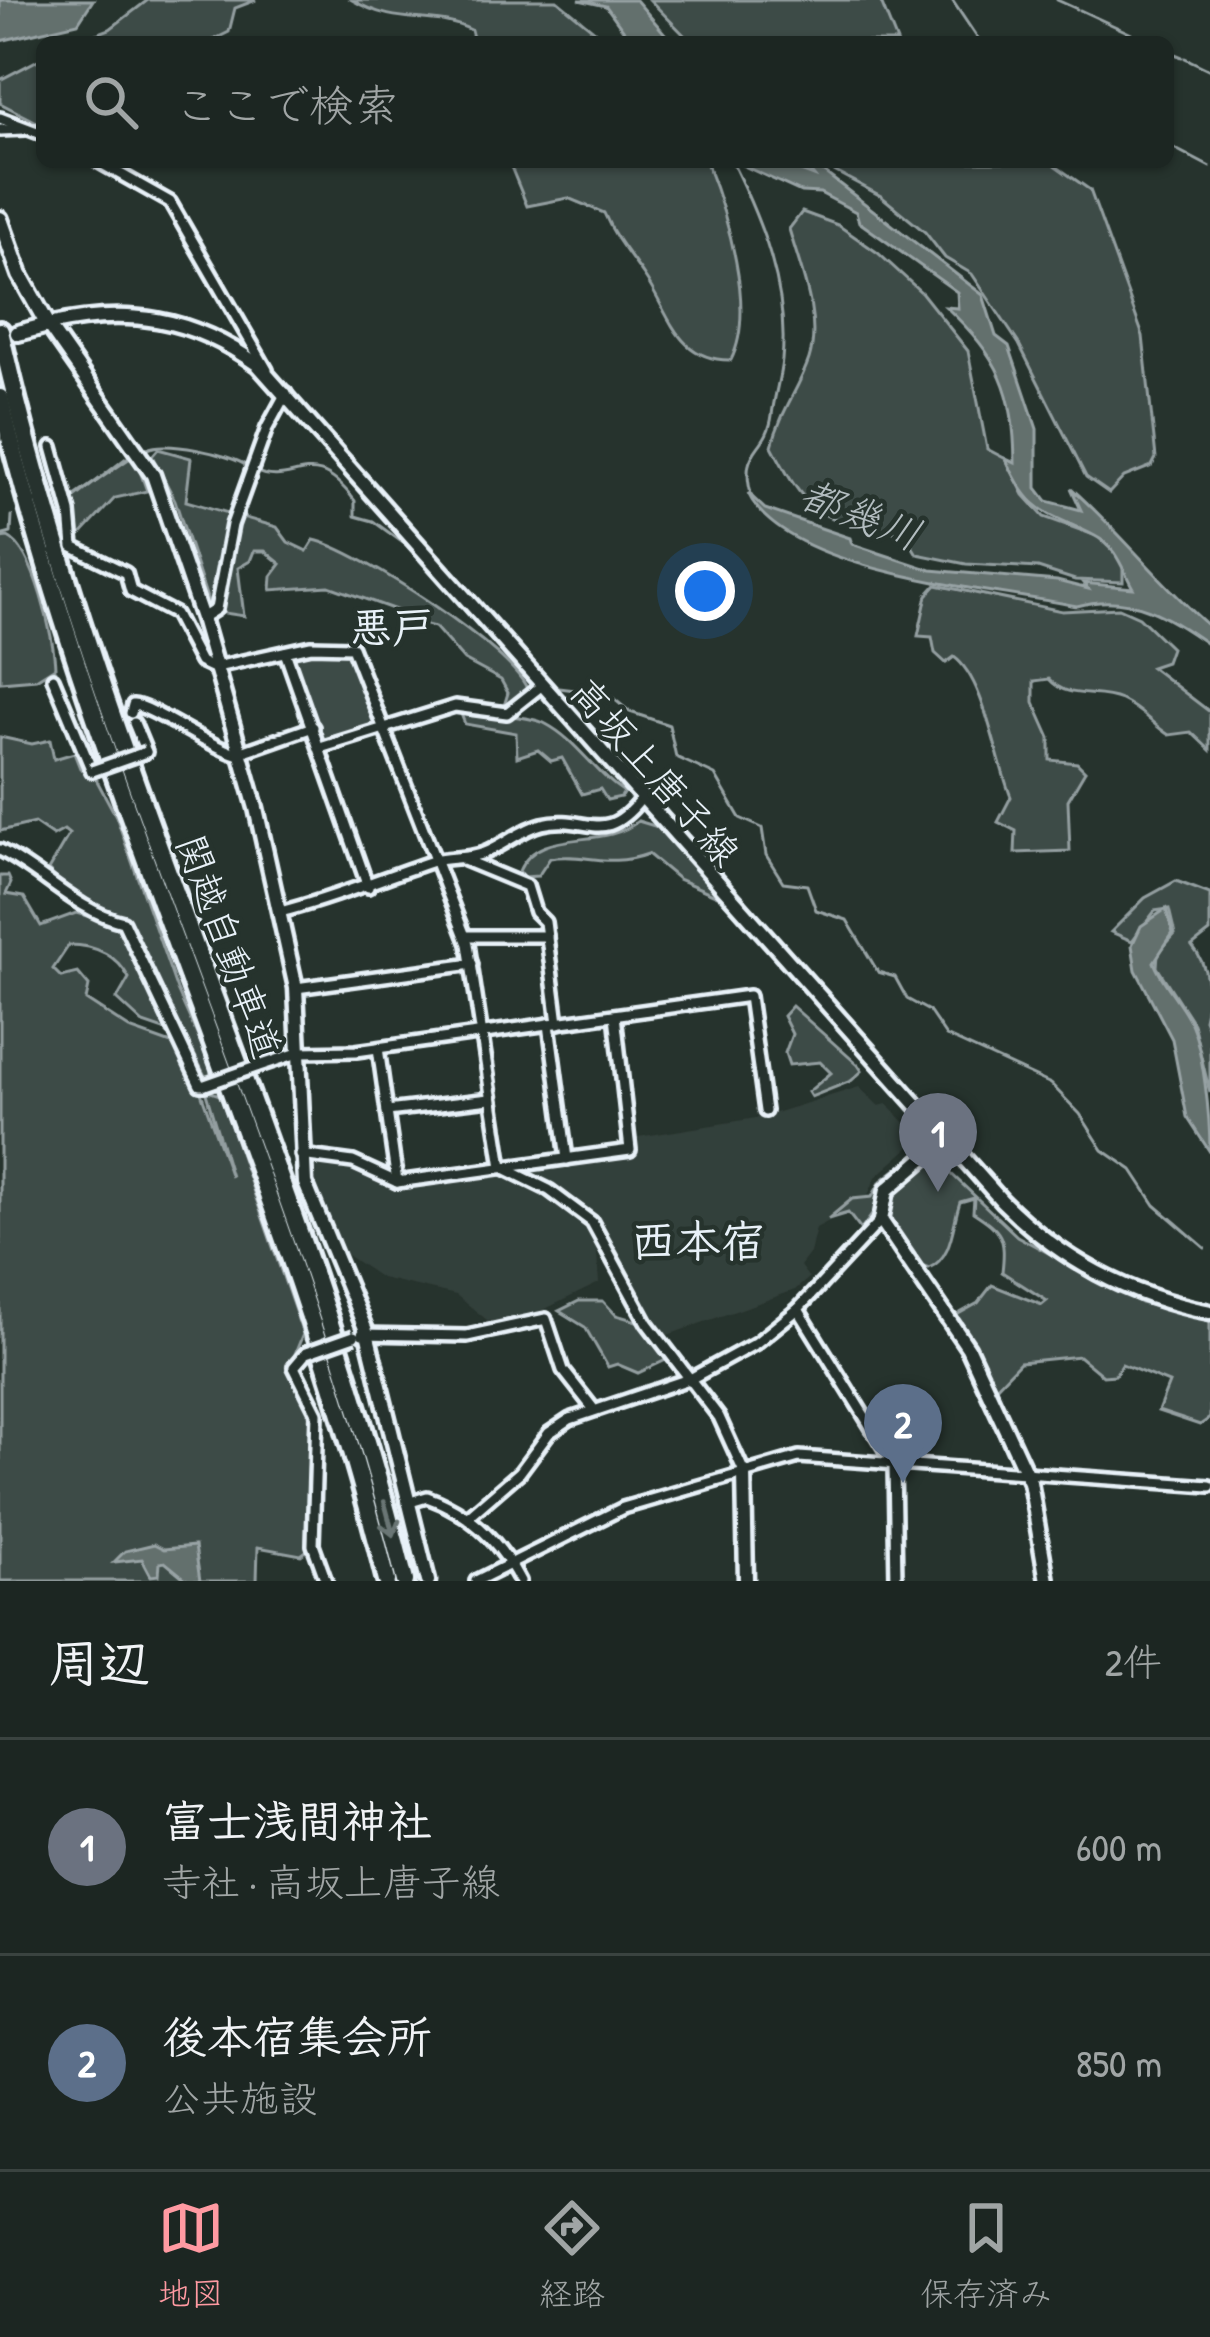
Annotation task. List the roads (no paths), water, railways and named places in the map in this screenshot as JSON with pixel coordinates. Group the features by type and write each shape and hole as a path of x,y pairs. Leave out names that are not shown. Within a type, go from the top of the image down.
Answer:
{"highway":[{"name":"関越自動車道","path":"9,332 47,513 111,716 320,1294 405,1581"},
{"name":"関越自動車道","path":"0,398 80,673 291,1258 387,1581"}],"main road":[{"path":"0,219 20,275 48,325 9,332"}],"street":[{"path":"0,118 36,131"},
{"path":"0,130 29,128"},
{"path":"110,168 170,202 269,375"},
{"name":"高坂上唐子線","path":"48,325 116,314 170,320 231,345 269,375 1012,1212 1085,1267 1142,1295 1210,1312"},
{"path":"48,325 153,476 202,618 241,754 296,988 300,1155 311,1202 361,1335 428,1581"},
{"path":"202,618 216,609 232,525 267,428 286,393"},
{"path":"52,447 70,512 73,547 126,573 131,590 170,610 200,662 216,669 285,652 352,647 466,936 502,1167"},
{"path":"285,652 368,887"},
{"path":"53,678 92,771 146,752 133,705 143,704 179,730 241,754 313,728"},
{"path":"320,748 466,704 507,713 541,686"},
{"path":"464,860 548,823 565,820 596,830 614,825 641,799"},
{"path":"0,850 44,874 102,917 123,922 200,1084 301,1052 378,1048 749,996 765,1112"},
{"path":"280,912 368,887 437,860 464,860 525,882 535,912 545,922 567,1159"},
{"path":"466,936 547,936"},
{"path":"296,988 472,964"},
{"path":"300,1155 360,1164 398,1182 633,1147 615,1015"},
{"path":"378,1048 398,1182"},
{"path":"387,1111 490,1099"},
{"path":"468,1516 520,1472 549,1433 592,1407 727,1363 798,1309 880,1220 887,1190 945,1140"},
{"path":"502,1167 549,1190 592,1222 647,1323 719,1418 744,1472 746,1581"},
{"path":"880,1220 968,1348 1025,1474 1047,1581"},
{"path":"798,1309 894,1464 896,1581"},
{"path":"326,1581 313,1545 317,1413 294,1366 306,1353 361,1335 467,1336 546,1319 563,1370 592,1407"},
{"path":"476,1581 623,1508 799,1457 1210,1486"},
{"path":"406,1503 427,1497 468,1516 511,1562 520,1581"}],"waterway":[{"path":"952,0 976,36"},
{"path":"1057,0 1077,9"},
{"path":"1080,10 1136,36"},
{"path":"1174,54 1182,57"},
{"path":"1185,58 1210,70"},
{"path":"1174,148 1210,167"},
{"name":"都幾川","path":"735,168 771,258 783,334 769,428 748,470 753,501"},
{"path":"147,449 197,450 247,466"},
{"path":"72,498 133,456"},
{"path":"255,471 269,475 314,471 339,484 355,501 355,516 373,521 406,545 530,684"},
{"path":"0,536 11,533 12,516"},
{"path":"551,687 608,694 630,712 669,725 676,757 715,775 740,818 762,828 766,855 783,882 807,885 816,910 847,920 878,972 895,977 907,999 929,1011 946,1036 1051,1084 1080,1114 1103,1150 1132,1170 1155,1205 1205,1248"}],"place":[{"name":"富士浅間神社","path":"938,1192"},
{"name":"後本宿集会所","path":"903,1483"}],"district":[{"name":"悪戸","path":"392,626"},
{"name":"西本宿","path":"698,1240"}]}
